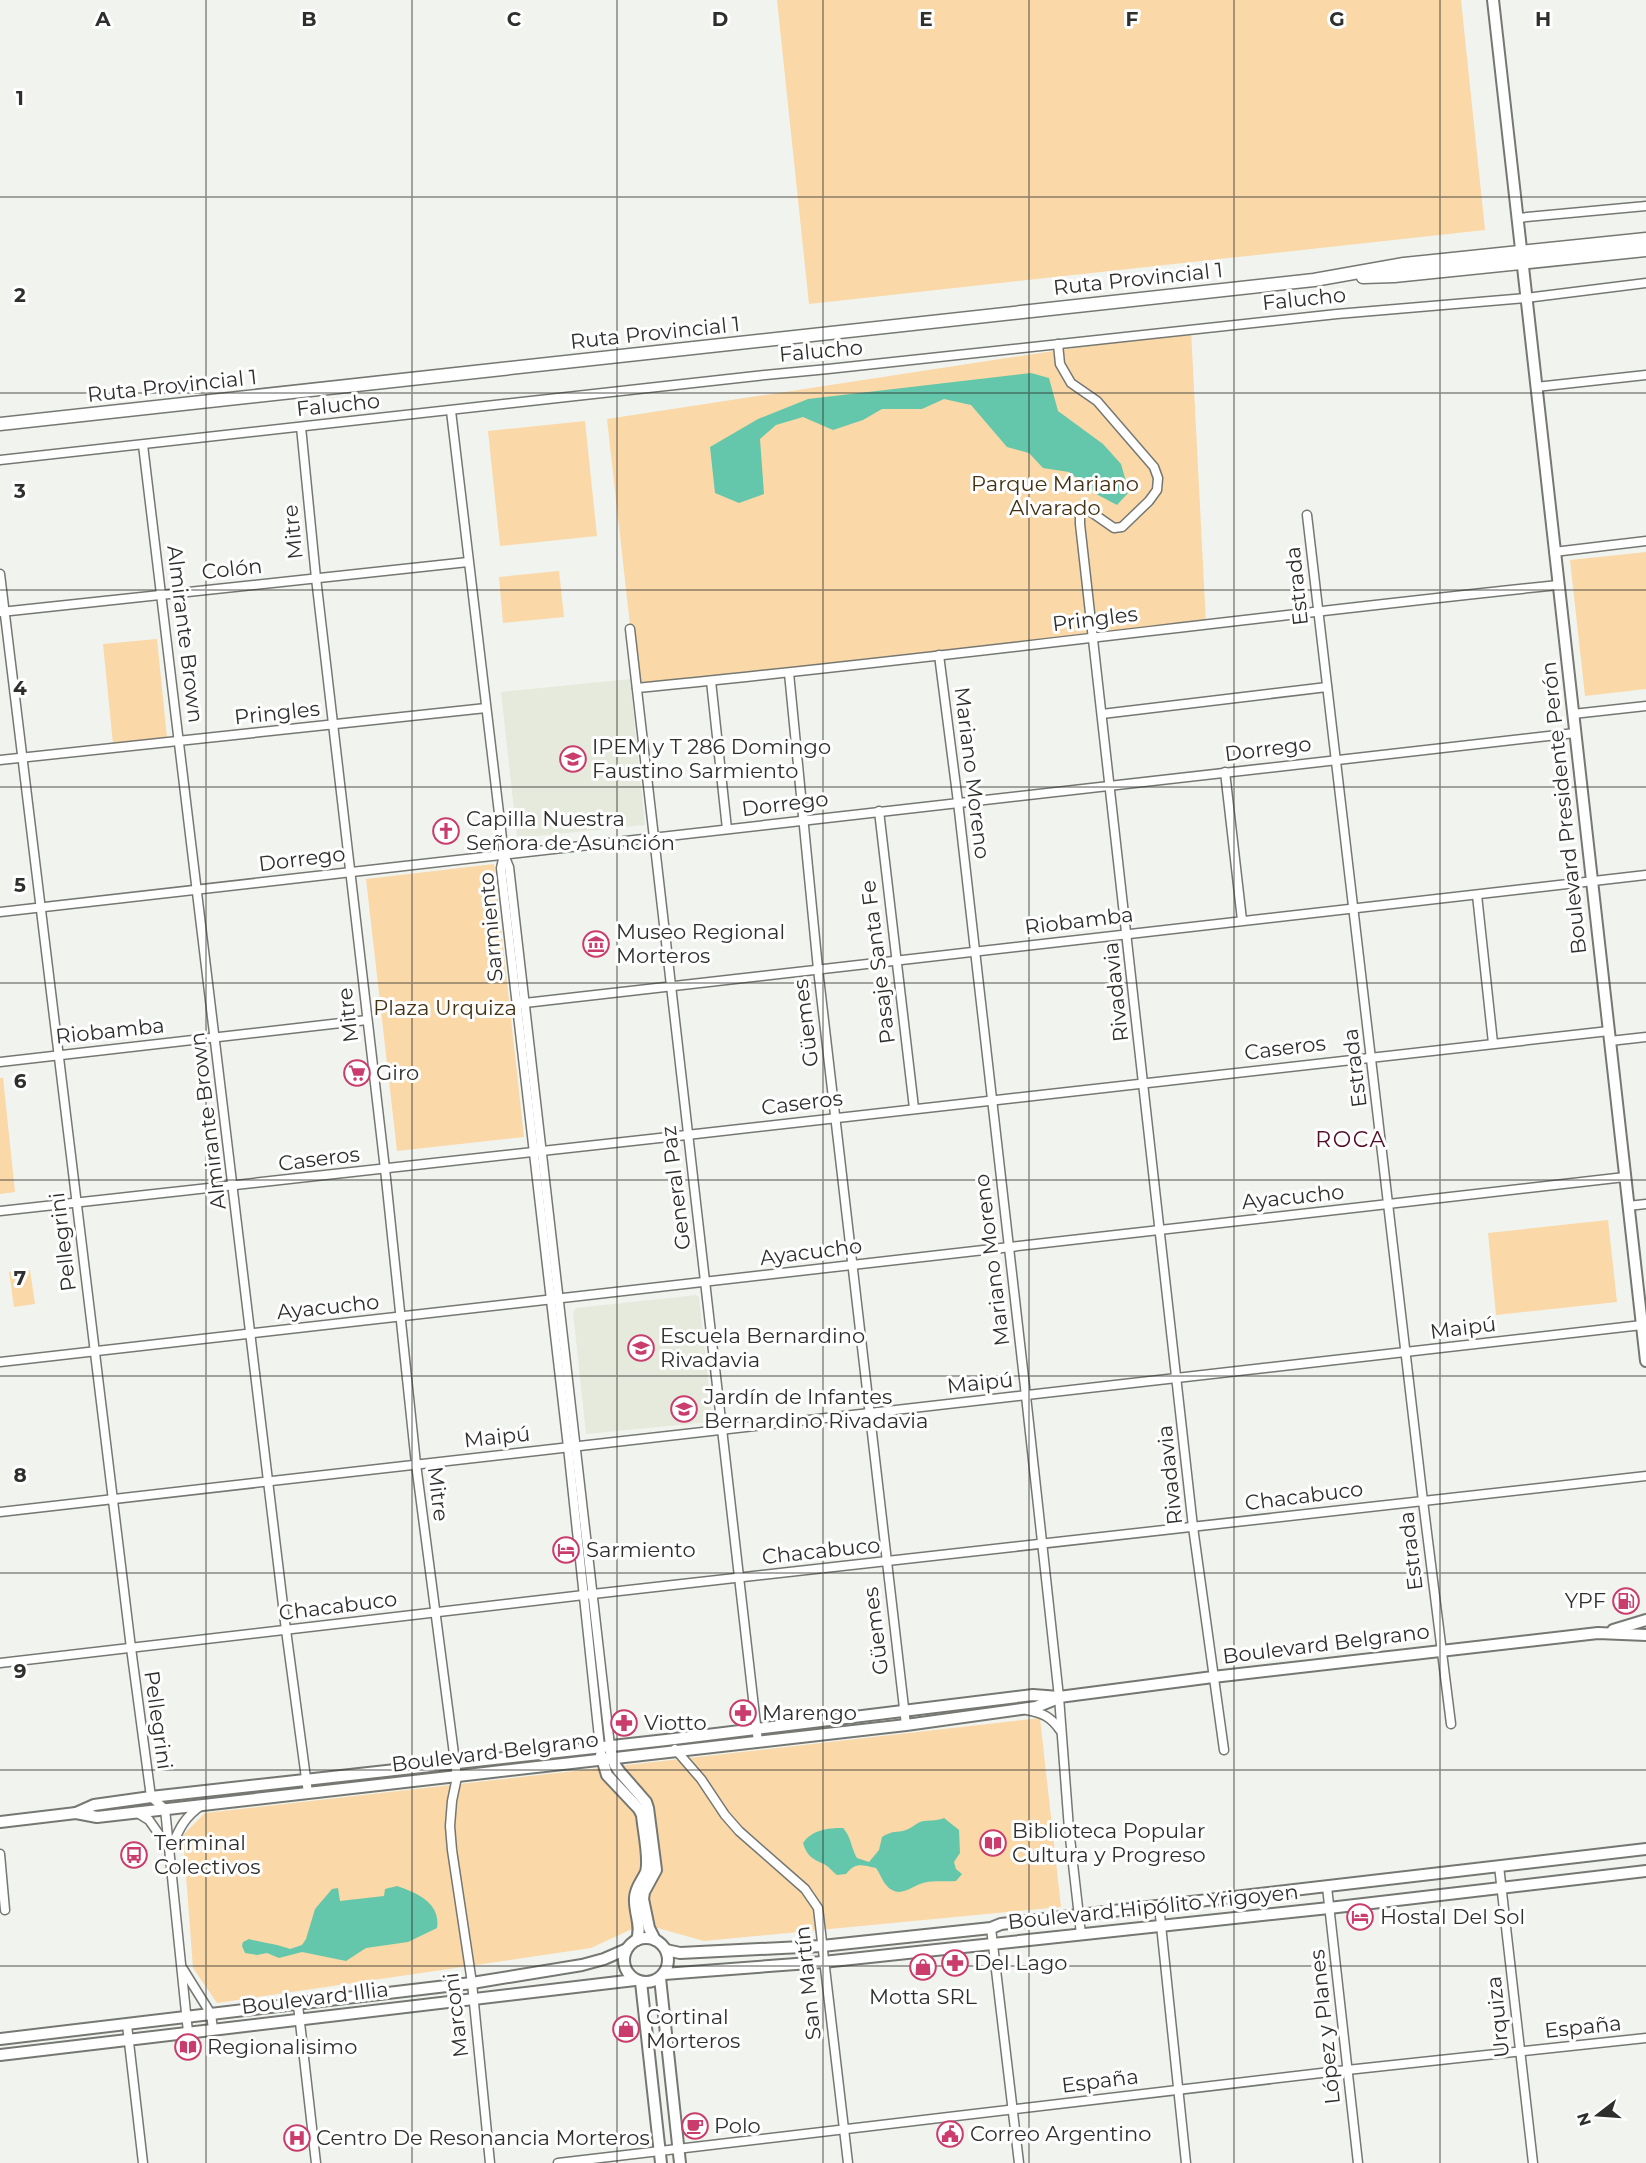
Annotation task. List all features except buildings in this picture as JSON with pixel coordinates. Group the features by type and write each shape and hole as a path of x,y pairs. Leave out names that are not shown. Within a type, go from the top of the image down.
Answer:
{"main road":[{"name":"Ruta Provincial 1","path":"1521,257 1646,239"},
{"name":"Ruta Provincial 1","path":"0,424 1314,280 1404,264 1646,250"}],"street":[{"name":"Boulevard Presidente Perón","path":"1493,0 1646,1361"},
{"path":"1517,218 1646,206"},
{"name":"Falucho","path":"0,460 741,377 1337,314 1526,298 1646,283"},
{"name":"Rivadavia","path":"1058,344 1060,364 1066,377 1097,401 1154,467 1158,478 1157,489 1149,501 1122,527 1114,528 1091,512 1083,510 1080,513 1194,1527 1224,1750"},
{"path":"1536,387 1646,375"},
{"name":"Sarmiento","path":"451,411 504,855 509,867 521,1004 605,1747"},
{"name":"Mitre","path":"301,427 316,579 385,1169 416,1464 457,1777"},
{"name":"Almirante Brown","path":"143,445 163,595 286,1630 308,1793"},
{"name":"Estrada","path":"1307,515 1451,1724"},
{"path":"1554,552 1646,541"},
{"name":"Colón","path":"2,612 468,562"},
{"name":"Pellegrini","path":"0,574 2,612 41,908 130,1648 151,1797 165,1809"},
{"name":"Pringles","path":"637,688 789,673 1318,610 1558,585"},
{"name":"General Paz","path":"630,629 758,1743"},
{"name":"Mariano Moreno","path":"939,655 1026,1396 1059,1698 1081,1934"},
{"name":"Güemes","path":"789,673 818,969 906,1725"},
{"path":"711,681 727,829"},
{"path":"1102,714 1327,687"},
{"path":"1573,714 1646,706"},
{"name":"Pringles","path":"0,760 486,708"},
{"name":"Dorrego","path":"0,912 1335,759 1575,734"},
{"path":"1226,772 1242,921"},
{"name":"Pasaje Santa Fe","path":"879,811 914,1108"},
{"name":"Riobamba","path":"521,1004 1646,875"},
{"path":"1477,895 1493,1043"},
{"name":"Riobamba","path":"0,1062 367,1020"},
{"name":"Caseros","path":"0,1211 234,1187 1493,1043 1609,1036 1646,1037"},
{"name":"Ayacucho","path":"0,1362 1625,1177"},
{"path":"1628,1206 1646,1204"},
{"name":"Maipú","path":"0,1512 1642,1325"},
{"name":"Chacabuco","path":"0,1663 588,1594 1646,1476"},
{"name":"Boulevard Belgrano","path":"0,1822 76,1813 97,1816 165,1809 906,1725 1036,1707 1059,1698 1213,1677 1598,1633 1646,1620"},
{"name":"Boulevard Belgrano","path":"1598,1633 1646,1635"},
{"name":"Boulevard Belgrano","path":"76,1813 94,1805 151,1797 666,1740 1033,1695 1059,1698"},
{"path":"1023,1709 1043,1713 1053,1720 1061,1731"},
{"name":"San Martín","path":"666,1740 701,1779 725,1815 739,1831 805,1889 818,1908 848,2163"},
{"path":"605,1747 607,1775 639,1809 656,1870 644,1892 643,1899 649,1928 655,1940 666,1950 668,1962 662,1976 680,2163"},
{"name":"Marconi","path":"457,1777 450,1826 472,1983 490,2163"},
{"path":"170,1850 181,1825 189,1814 203,1804"},
{"path":"165,1809 188,2032"},
{"path":"136,1812 149,1820 170,1850"},
{"path":"637,1940 639,1926 634,1900 635,1892 646,1871 649,1842"},
{"name":"Boulevard Hipólito Yrigoyen","path":"666,1950 680,1953 822,1946 991,1928 1001,1924 1646,1849"},
{"path":"0,1854 5,1910"},
{"name":"Urquiza","path":"1499,1866 1533,2163"},
{"name":"Boulevard Hipólito Yrigoyen","path":"662,1976 994,1944 1646,1871"},
{"name":"López y Planes","path":"1327,1887 1358,2163"},
{"path":"1159,1906 1186,2163"},
{"path":"991,1928 1019,2163"},
{"path":"655,1940 649,1938 637,1940 624,1955 626,1969 638,1981 660,2157"},
{"name":"Boulevard Illia","path":"0,2039 472,1983 582,1965 627,1949"},
{"path":"181,1966 211,2014 213,2029"},
{"path":"638,1981 655,1981 662,1976"},
{"name":"Boulevard Illia","path":"0,2055 473,1998 638,1981"},
{"path":"298,2005 316,2163"},
{"path":"127,2025 143,2163"},
{"name":"España","path":"558,2163 660,2157 679,2149 1347,2070 1646,2038"}],"shaded area":[{"path":"1031,373 1049,378 1058,411 1103,444 1121,464 1129,492 1117,505 1098,495 1069,472 1043,468 1029,453 1007,447 971,405 944,399 922,409 882,409 863,420 833,430 803,417 776,425 760,439 764,494 739,503 715,493 710,447 758,419 808,399"},
{"name":"IPEM y T 286 Domingo Faustino Sarmiento","path":"630,679 645,825 517,838 501,692"},
{"name":"Escuela Bernardino Rivadavia","path":"696,1295 699,1297 712,1417 710,1422 586,1434 573,1313 576,1308"},
{"path":"944,1818 959,1830 960,1853 954,1862 956,1869 962,1874 956,1881 927,1882 900,1892 889,1888 876,1868 859,1865 846,1874 837,1875 826,1865 810,1856 803,1843 811,1835 820,1831 843,1828 857,1858 869,1862 879,1850 882,1837 892,1832 906,1830 921,1822"},
{"path":"397,1886 426,1900 435,1912 437,1928 408,1942 366,1948 346,1961 302,1952 279,1958 267,1953 257,1955 245,1953 242,1946 243,1942 249,1939 290,1949 302,1945 315,1909 332,1889 338,1888 340,1901 384,1896 385,1889"}],"green space":[{"path":"777,0 1461,0 1485,230 809,304"},
{"name":"Parque Mariano Alvarado","path":"1191,330 1206,624 637,688 607,419"},
{"path":"585,421 597,536 500,546 488,431"},
{"path":"1646,552 1646,689 1585,696 1570,560"},
{"path":"559,571 564,617 503,623 499,577"},
{"path":"157,639 167,738 113,744 103,644"},
{"name":"Plaza Urquiza","path":"494,864 524,1137 397,1151 366,879"},
{"path":"0,1078 3,1078 15,1192 0,1194"},
{"path":"1608,1220 1617,1302 1496,1315 1488,1233"},
{"path":"30,1270 35,1304 14,1307 9,1272"},
{"path":"1040,1718 1061,1907 704,1941 643,1924 591,1948 217,2003 193,1968 183,1835 205,1813"}],"place":[{"name":"IPEM y T 286 Domingo Faustino Sarmiento","path":"573,759"},
{"name":"Capilla Nuestra Señora de Asunción","path":"446,831"},
{"name":"Museo Regional Morteros","path":"596,944"},
{"name":"Giro","path":"357,1073"},
{"name":"Escuela Bernardino Rivadavia","path":"641,1348"},
{"name":"Jardín de Infantes Bernardino Rivadavia","path":"684,1409"},
{"name":"Sarmiento","path":"566,1550"},
{"name":"YPF","path":"1626,1601"},
{"name":"Marengo","path":"743,1713"},
{"name":"Viotto","path":"624,1723"},
{"name":"Biblioteca Popular Cultura y Progreso","path":"993,1843"},
{"name":"Terminal Colectivos","path":"134,1855"},
{"name":"Hostal Del Sol","path":"1360,1917"},
{"name":"Del Lago","path":"955,1963"},
{"name":"Motta SRL","path":"923,1967"},
{"name":"Cortinal Morteros","path":"626,2029"},
{"name":"Regionalisimo","path":"188,2047"},
{"name":"Polo","path":"695,2126"},
{"name":"Correo Argentino","path":"950,2134"},
{"name":"Centro De Resonancia Morteros","path":"297,2138"}],"district":[{"name":"ROCA","path":"1351,1139"}]}
